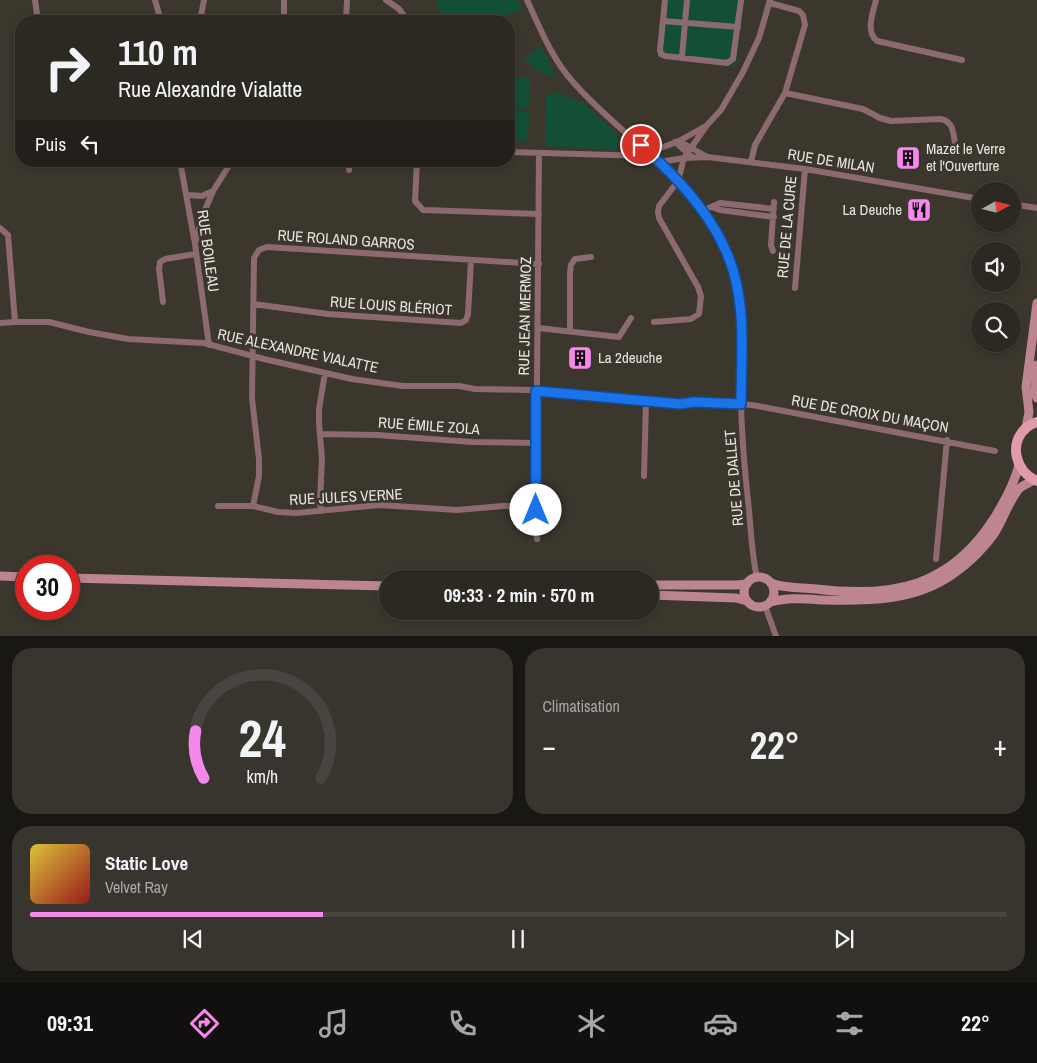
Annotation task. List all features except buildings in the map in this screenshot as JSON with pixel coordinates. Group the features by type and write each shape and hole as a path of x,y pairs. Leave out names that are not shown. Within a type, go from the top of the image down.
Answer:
{"main road":[{"path":"1037,303 1031,378 1037,398"},
{"path":"1026,428 1029,412 1026,395 1037,365"},
{"path":"1036,481 1028,476 1019,465 1016,452 1018,438 1026,428 1037,422"},
{"path":"659,585 736,585 748,584 757,578 765,579 784,587 845,592 877,592 902,588 935,576 947,569 969,550 988,528 1015,481 1019,465"},
{"path":"659,595 736,598 747,601 757,607 784,599 878,599 904,595 934,585 953,574 976,555 995,533 1018,490 1036,481"},
{"path":"0,576 15,577"},
{"path":"80,578 379,586"},
{"path":"768,604 774,591 771,583"},
{"path":"747,601 745,594 748,584"}],"street":[{"path":"35,0 37,15"},
{"path":"155,0 159,15"},
{"path":"201,15 204,0"},
{"path":"284,0 284,15"},
{"path":"346,15 347,0"},
{"path":"386,0 399,9 404,15"},
{"name":"RUE DE DALLET","path":"528,0 547,42 567,75 588,98 660,162 678,181 702,211 721,241 733,270 741,328 741,404 744,457 753,556 757,578"},
{"path":"665,0 661,54 665,56 730,62 734,59 741,0"},
{"path":"682,57 687,0"},
{"path":"876,0 871,22 871,32 877,41 962,60"},
{"path":"654,322 691,319 698,314 700,296 698,287 659,218 658,212 661,202 678,181 692,147 707,125 722,110 743,72 759,38 770,1 799,11 805,20 785,93 754,145 751,162"},
{"path":"663,21 738,27"},
{"path":"785,93 863,109 880,118 891,121 940,118 950,124 955,143"},
{"path":"515,152 647,156 707,125"},
{"path":"677,141 688,157"},
{"name":"RUE DE MILAN","path":"677,141 692,147 708,157"},
{"name":"RUE JEAN MERMOZ","path":"537,539 534,502 536,496 540,153"},
{"name":"RUE DE MILAN","path":"660,162 688,157 708,157 805,169 971,197"},
{"name":"RUE BOILEAU","path":"181,167 190,213 209,345"},
{"path":"194,244 212,192 228,167"},
{"path":"417,167 415,201 423,210 539,214"},
{"name":"RUE DE LA CURE","path":"795,288 805,169"},
{"path":"187,195 202,196 212,192"},
{"path":"702,211 720,203 774,206 771,245 773,251"},
{"path":"712,206 720,210 774,217"},
{"path":"1021,206 1036,209"},
{"path":"190,213 196,216 203,215"},
{"path":"0,228 8,235 15,322"},
{"name":"RUE ROLAND GARROS","path":"253,506 259,459 252,398 254,258 259,250 267,247 539,264"},
{"path":"163,302 159,269 160,262 166,259 195,254"},
{"path":"570,331 571,265 576,259 591,258"},
{"name":"RUE LOUIS BLÉRIOT","path":"253,304 328,314 461,323 466,320 468,314 471,260"},
{"path":"538,328 619,337 631,318"},
{"name":"RUE ALEXANDRE VIALATTE","path":"0,324 50,322 128,340 204,343 352,379 402,386 459,386 475,389 536,391 680,404 694,402 741,404"},
{"path":"321,511 322,459 319,408 325,373"},
{"path":"644,476 646,402"},
{"name":"RUE DE CROIX DU MAÇON","path":"741,404 995,450"},
{"name":"RUE ÉMILE ZOLA","path":"320,434 377,435 472,442 536,443"},
{"path":"936,559 948,440"},
{"name":"RUE JULES VERNE","path":"218,506 253,506 288,513 379,505 457,510 528,506 534,502"},
{"path":"768,604 776,636"}],"green space":[{"path":"436,0 518,0 522,9 508,15 442,15"},
{"path":"663,0 745,0 736,66 657,58"},
{"path":"542,48 553,71 554,79 524,61 534,51"},
{"path":"515,77 530,78 529,108 515,107"},
{"path":"556,92 585,104 617,134 619,144 614,150 545,146 546,96"},
{"path":"515,110 529,111 528,141 515,140"}],"place":[{"name":"Mazet le Verre et l'Ouverture","path":"908,158"},
{"name":"La Deuche","path":"919,210"},
{"name":"La 2deuche","path":"580,358"}],"route":[{"path":"536,510 534,502 536,496 536,391 646,402 741,404 740,310 733,270 721,241 700,208 678,181 641,145"}]}
